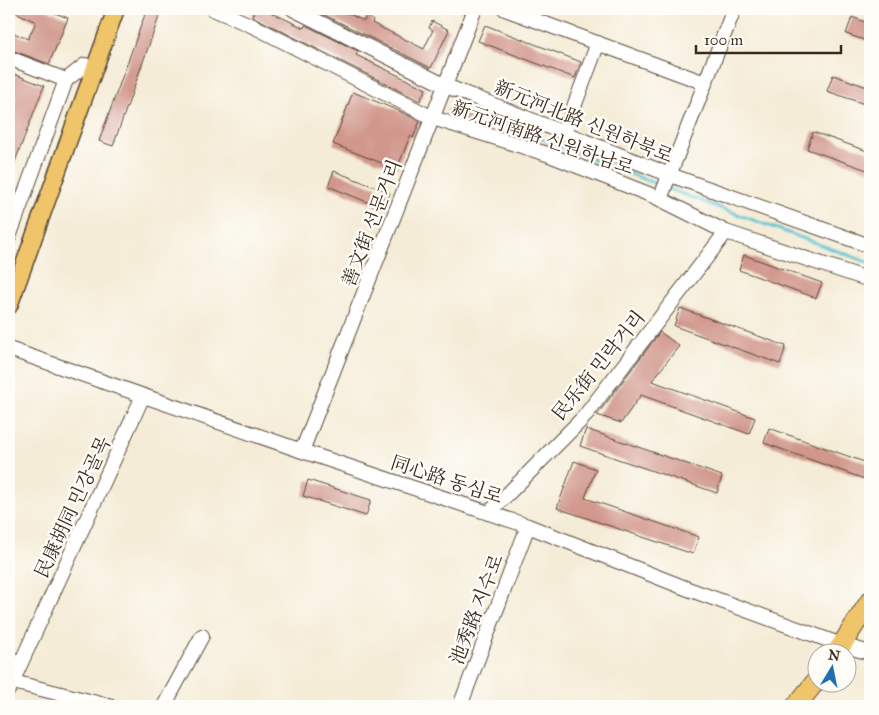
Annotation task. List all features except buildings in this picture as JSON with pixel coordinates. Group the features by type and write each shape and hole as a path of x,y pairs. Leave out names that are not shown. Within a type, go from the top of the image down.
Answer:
{"highway":[{"path":"844,642 870,601"},
{"path":"796,706 807,692"}],"main road":[{"path":"9,277 105,9"},
{"path":"9,306 116,9"}],"street":[{"name":"新元河南路 신원하남로","path":"213,9 256,28 433,118 547,154 665,187 726,232 870,280"},
{"name":"新元河北路 신원하북로","path":"293,9 446,86 564,133 665,187 870,246"},
{"name":"善文街 선문거리","path":"302,452 475,9"},
{"path":"505,9 705,83"},
{"path":"665,187 734,9"},
{"path":"564,133 598,43"},
{"path":"9,58 66,80"},
{"path":"9,237 66,80 85,65"},
{"name":"民乐街 민락거리","path":"489,513 584,417 726,232"},
{"name":"同心路 동심로","path":"9,349 302,452 528,526 821,642"},
{"name":"民康胡同 민강골목","path":"10,684 144,396"},
{"name":"池秀路 지수로","path":"460,706 528,526"},
{"path":"164,706 202,636"},
{"name":"同心路 동심로","path":"856,651 870,653"},
{"path":"10,684 109,706"}],"waterway":[{"path":"481,117 494,120 661,186"},
{"path":"669,189 870,263"}]}
